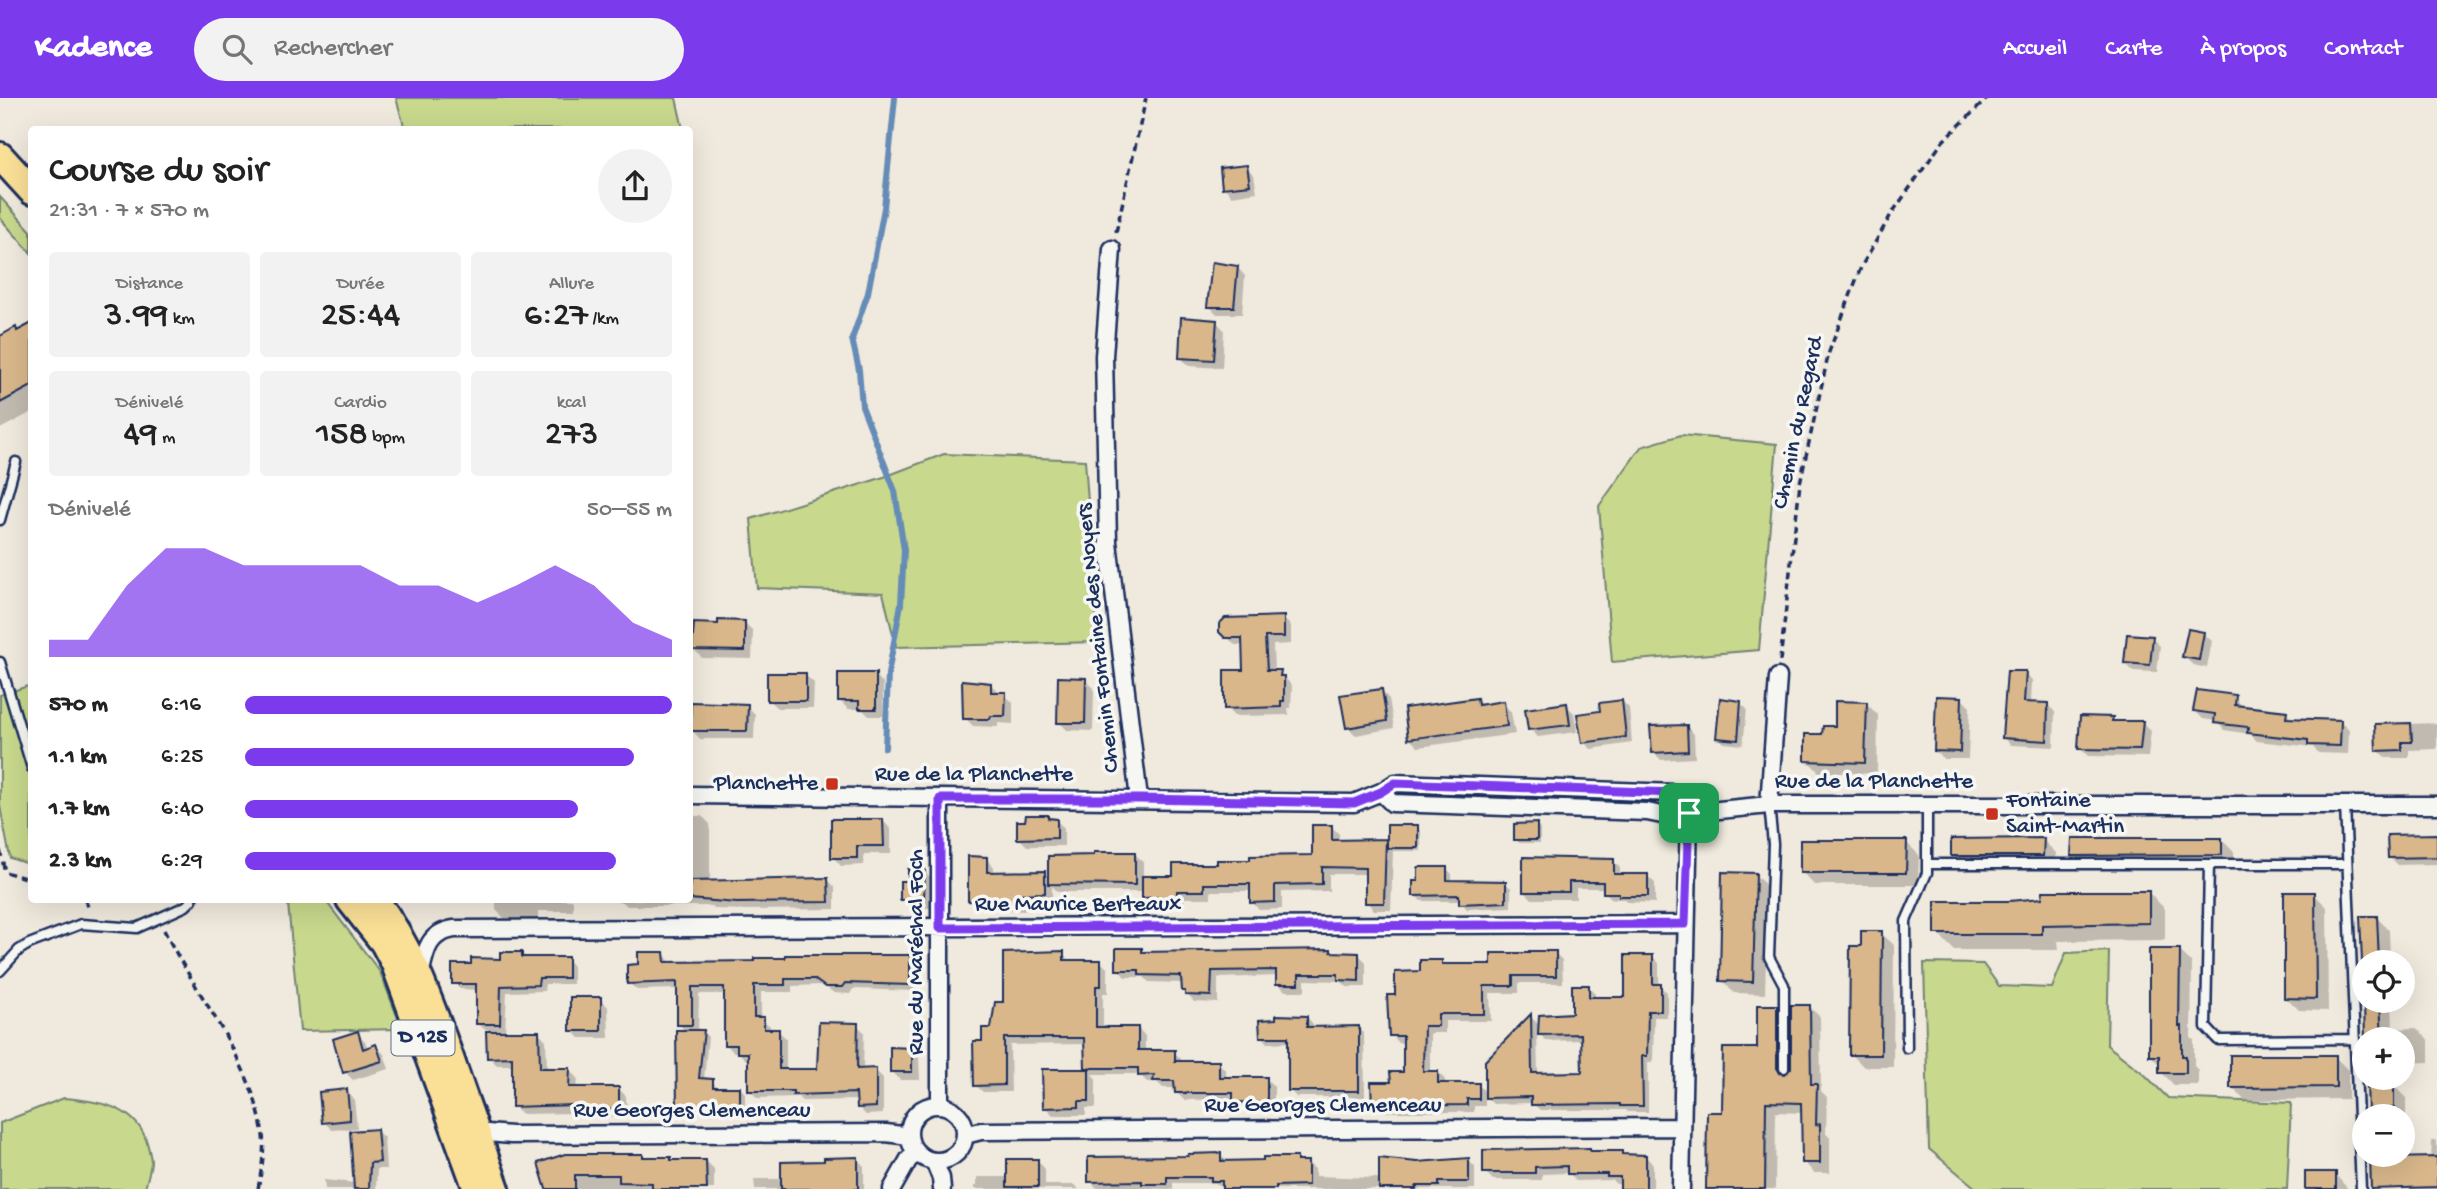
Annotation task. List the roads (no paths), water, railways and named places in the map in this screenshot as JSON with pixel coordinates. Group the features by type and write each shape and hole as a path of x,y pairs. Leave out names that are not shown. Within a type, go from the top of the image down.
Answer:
{"main road":[{"path":"0,156 28,187"},
{"name":"D 125","path":"352,903 384,943 395,964 483,1188"},
{"name":"D 125","path":"377,903 393,926 419,979 480,1143 483,1188"}],"street":[{"name":"Chemin Fontaine des Noyers","path":"1112,248 1104,356 1108,542 1139,799"},
{"path":"1769,805 1778,677"},
{"name":"Rue de la Planchette","path":"693,795 1354,803 1395,783 1675,793 1685,801 1689,813"},
{"name":"Rue de la Planchette","path":"1381,792 1392,803 1647,812 1676,822 1689,813 1769,805 2437,805"},
{"name":"Rue du Maréchal Foch","path":"940,799 940,1105"},
{"path":"1681,1189 1689,813"},
{"name":"Rue Maurice Berteaux","path":"419,979 425,949 430,940 445,930 454,929 1685,924"},
{"path":"934,1161 952,1157 958,1151 965,1135 964,1126 955,1112 940,1105 924,1108 917,1113 912,1120 909,1136 918,1153 934,1161 942,1178 942,1189"},
{"name":"Rue Georges Clemenceau","path":"965,1135 981,1131 1682,1127"},
{"name":"Rue Georges Clemenceau","path":"480,1143 510,1135 886,1133 909,1136"},
{"path":"480,1143 495,1142 510,1135"},
{"path":"892,1189 909,1159 918,1153"}],"lane":[{"path":"0,520 16,462"},
{"path":"0,662 28,755"},
{"path":"1907,1048 1906,922 1927,873 1927,804"},
{"path":"1769,805 1773,844 1769,957 1783,985 1784,1068"},
{"path":"2345,806 2354,1027"},
{"path":"1927,864 2347,864"},
{"path":"2209,864 2206,1027 2218,1040 2352,1039"},
{"path":"0,971 19,950 29,944 81,924 137,928 189,903"},
{"path":"2357,1090 2361,1189"}],"waterway":[{"path":"885,748 888,674 901,604 904,550 895,491 862,406 859,370 852,339 868,293 884,208 895,98"}],"place":[{"name":"Planchette","path":"832,784"},
{"name":"Fontaine Saint-Martin","path":"1992,814"}]}
